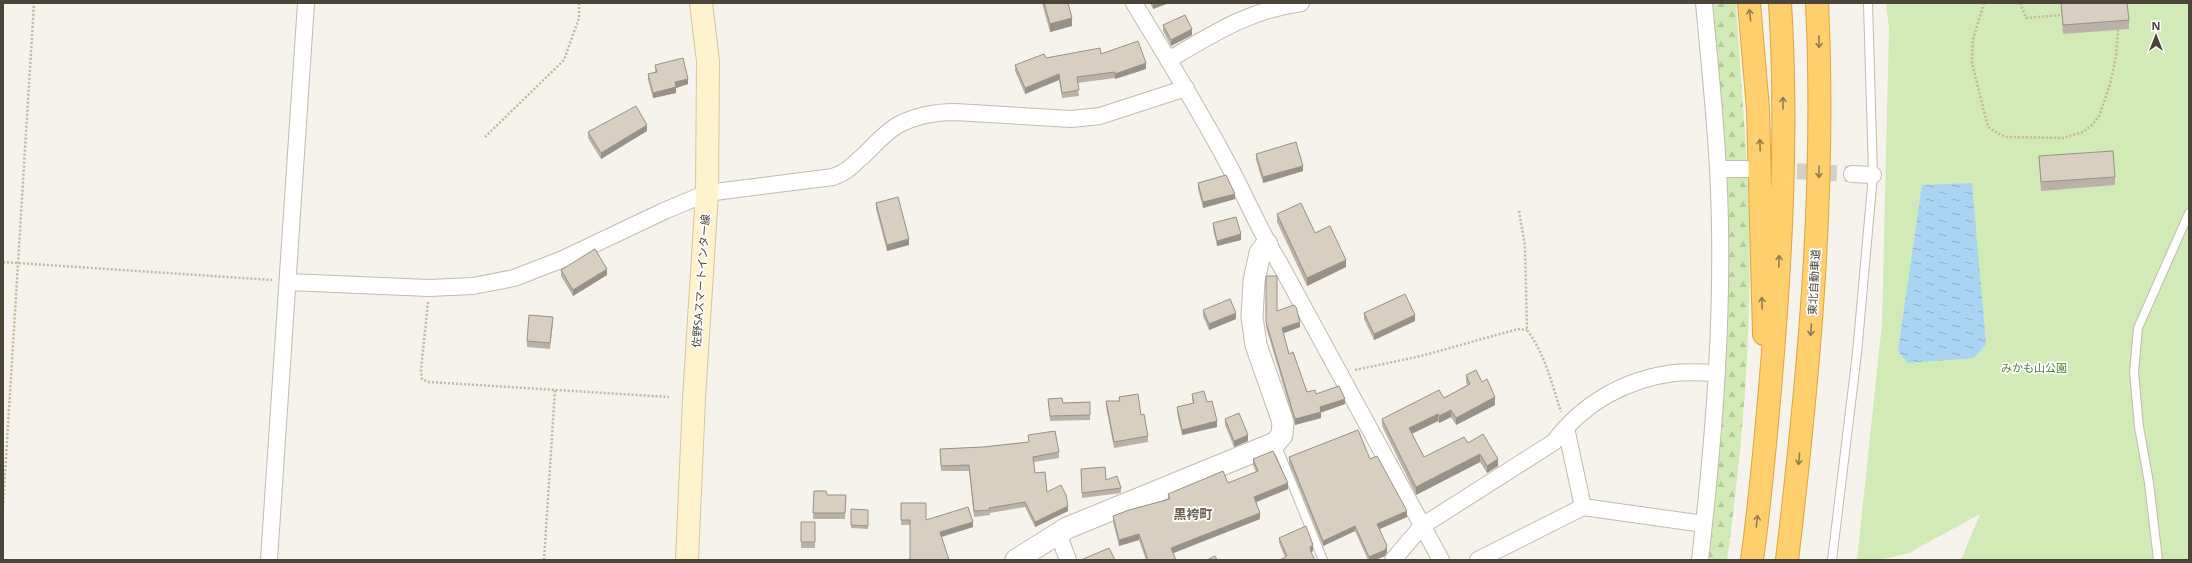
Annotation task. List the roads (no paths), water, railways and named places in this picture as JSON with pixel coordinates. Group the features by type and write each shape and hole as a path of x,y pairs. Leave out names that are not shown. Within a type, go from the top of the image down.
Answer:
{"highway":[{"path":"1749,3 1758,109 1761,181 1762,305 1769,397"},
{"path":"1752,560 1777,305 1782,181 1783,108 1780,3"},
{"name":"東北自動車道","path":"1787,560 1806,396 1819,184 1817,3"}],"main road":[{"name":"佐野SAスマートインター線","path":"687,560 694,399 707,193 708,61 700,3"}],"street":[{"path":"269,560 306,3"},
{"path":"1134,3 1186,88 1229,165 1267,244 1340,374 1441,560"},
{"path":"1168,60 1239,19 1267,9 1301,3"},
{"path":"1700,560 1716,402 1717,373 1718,169 1704,3"},
{"path":"288,282 429,288 473,286 514,278 563,258 664,211 707,193 833,177 848,171 858,160 898,126 936,112 981,112 1071,119 1100,116 1186,88"},
{"path":"1718,169 1747,169"},
{"path":"1852,174 1873,175"},
{"path":"1016,560 1058,534 1275,443 1282,435 1283,422 1256,345 1252,317 1254,281 1260,253 1267,244"},
{"path":"1393,560 1422,526 1529,460 1554,442 1566,428 1607,393 1634,382 1676,372 1717,373"},
{"path":"1566,428 1583,507"},
{"path":"1478,560 1583,507 1704,524"},
{"path":"1058,534 1068,560"}],"lane":[{"path":"1832,560 1858,353 1873,175 1868,3"},
{"path":"2158,560 2149,484 2139,427 2134,372 2138,328 2189,213"},
{"path":"1275,443 1323,560"}],"water":[{"path":"1972,183 1986,344 1974,358 1908,363 1898,351 1922,185"}],"tunnel":[{"path":"1749,169 1852,174"}],"district":[{"name":"黒袴町","path":"1193,514"}],"park label":[{"name":"みかも山公園","path":"2034,368"}]}
